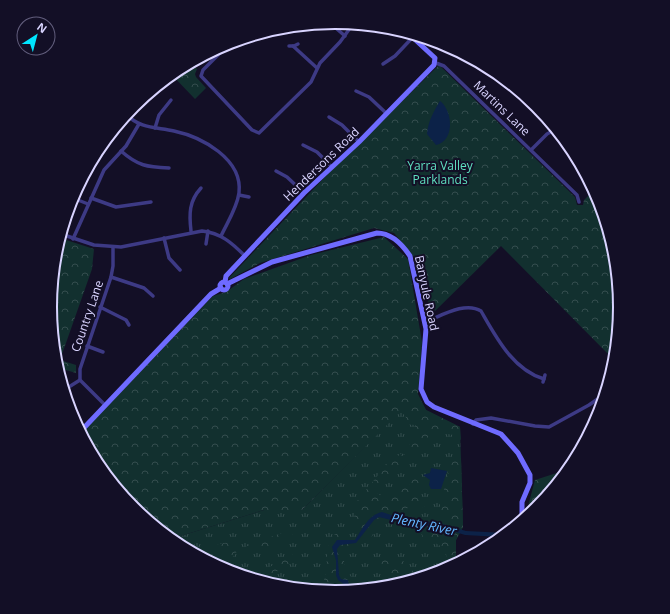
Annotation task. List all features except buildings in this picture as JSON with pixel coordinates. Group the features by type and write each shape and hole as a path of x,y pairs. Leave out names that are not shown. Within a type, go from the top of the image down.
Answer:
{"street":[{"path":"338,29 345,34"},
{"path":"218,55 203,70 201,76 257,133 262,131 309,84 317,68 348,30"},
{"path":"383,64 395,56 411,40"},
{"name":"Martins Lane","path":"417,41 435,58 436,62 444,66 577,195 579,202"},
{"path":"298,44 291,46 317,68"},
{"name":"Hendersons Road","path":"105,404 111,401 211,294 221,288 221,283 226,283 226,276 304,193 359,142 436,62"},
{"path":"356,91 369,97 386,113"},
{"path":"155,128 161,111 171,100"},
{"path":"329,117 342,125 359,142"},
{"path":"131,118 139,124 190,135 220,153 229,162 236,173 239,185 239,195 221,236"},
{"path":"73,239 104,170 130,140 139,124"},
{"path":"531,150 551,132"},
{"path":"303,145 317,152 332,167"},
{"path":"121,151 130,160 141,165 169,168"},
{"path":"276,171 287,177 304,193"},
{"path":"191,231 190,208 195,195 201,188"},
{"path":"239,195 249,197"},
{"path":"91,198 116,207 151,202"},
{"path":"79,200 88,204"},
{"path":"66,236 94,245 113,247 136,245 191,231 208,231 221,236 245,256"},
{"path":"206,244 208,231"},
{"name":"Banyule Road","path":"226,283 272,262 377,233 384,233 391,236 404,247 410,256 425,322 426,341 421,389 427,402 434,407 473,424 490,428 501,434 518,452 530,475 530,483 522,502 522,513"},
{"path":"164,238 169,258 180,270"},
{"name":"Country Lane","path":"80,380 80,369 111,276 113,266 113,247"},
{"path":"111,276 144,288 153,296"},
{"path":"425,322 467,306 475,307 481,311 503,346 520,366 530,374 544,378"},
{"path":"100,307 126,320 129,325"},
{"path":"87,346 103,352"},
{"path":"69,387 80,380 105,404 85,427"},
{"path":"473,424 476,420 491,418 549,427 597,400"}],"green space":[{"name":"Yarra Valley Parklands","path":"439,65 575,197 577,205 583,205 584,200 589,195 604,235 611,271 613,307 609,355 501,246 432,314 413,256 394,233 374,228 260,263 230,279 229,278 325,177"},
{"path":"195,67 197,69 195,74 196,77 206,88 195,99 176,79"},
{"path":"384,237 408,259 422,342 418,394 426,410 460,427 461,440 454,435 435,432 428,437 422,448 409,452 407,448 413,439 417,428 415,425 404,424 406,417 401,411 302,510 264,510 179,537 166,528 138,504 114,476 94,446 86,429 213,296 226,292 244,279 311,255"},
{"path":"65,240 94,249 92,269 61,356 57,307 59,271"},
{"path":"62,361 76,365 76,373 64,369"},
{"path":"417,394 426,410 460,427 463,527 456,540 456,557 441,564 407,576 371,583 335,585 299,583 263,576 229,564 196,548 179,537 264,510 302,510"},
{"path":"402,453 406,457 404,465 383,478 375,488 375,491 381,496 385,495 399,484 409,486 410,478 413,475 420,476 422,479 415,494 426,502 425,506 418,509 406,508 401,513 409,518 420,520 441,520 440,504 448,475 446,465 461,458 463,527 456,540 456,557 447,561 446,552 439,545 423,537 421,531 416,528 379,521 374,525 373,535 369,539 362,537 357,532 360,524 355,519 353,506 388,463"},
{"path":"558,472 528,508 535,480"},
{"path":"287,531 293,532 293,534 274,547 261,547 249,551 244,549 246,546"},
{"path":"335,534 347,535 349,539 349,545 344,556 344,564 351,576 353,584 322,584 325,578 328,548"},
{"path":"229,542 238,546 238,550 232,558 226,558 217,551 214,545"},
{"path":"296,553 298,558 268,577 258,574"},
{"path":"383,553 401,559 415,573 386,580 385,571 379,559"},
{"path":"291,574 297,575 297,579 294,582 284,580"}],"water":[{"path":"440,101 448,112 450,125 446,138 436,145 427,134 430,120"},
{"path":"431,468 447,471 441,489 431,489 429,485 430,480 423,475 430,473"},
{"name":"Plenty River","path":"382,512 403,519 439,523 466,531 497,533 491,536 465,535 439,527 412,525 379,517 374,520 356,543 340,545 337,549 339,575 341,579 348,580 349,584 344,584 338,580 336,575 336,560 332,547 337,540 355,540 366,523 373,516"}]}
